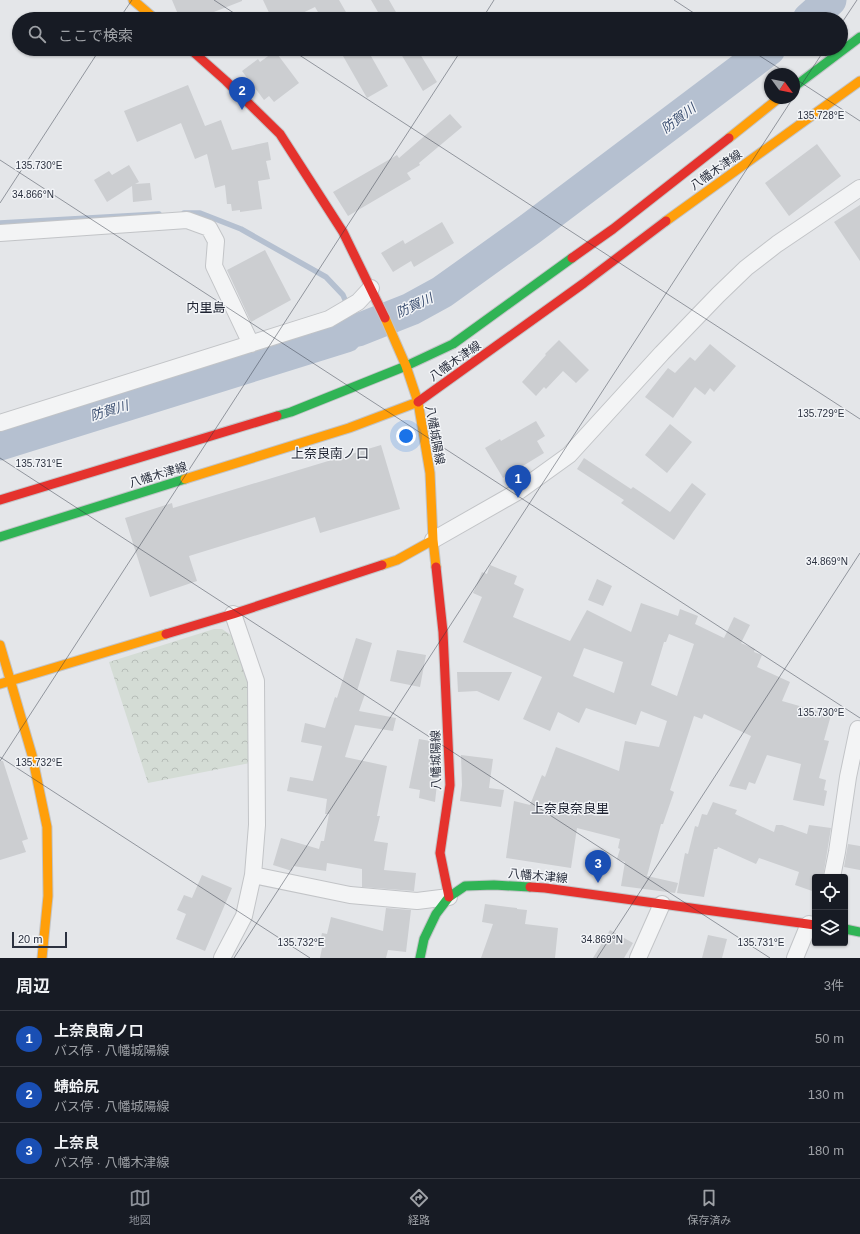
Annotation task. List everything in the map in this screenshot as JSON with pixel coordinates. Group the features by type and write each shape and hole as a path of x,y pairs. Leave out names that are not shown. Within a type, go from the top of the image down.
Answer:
{"main road":[{"path":"133,0 147,12"},
{"path":"848,46 860,37"},
{"name":"八幡城陽線","path":"198,56 226,81 280,134 343,232 396,342 418,402 430,473 433,540 444,632 450,786 440,853 449,897"},
{"path":"800,82 835,56"},
{"name":"八幡木津線","path":"0,537 349,428 418,402 584,283 674,215 860,81"},
{"name":"八幡木津線","path":"0,500 291,412 406,366 453,344 558,269 674,182 772,104"},
{"path":"0,506 12,497"},
{"path":"0,684 233,614 398,560 433,540"},
{"path":"0,646 32,755 47,827 48,896 42,958"},
{"name":"八幡木津線","path":"420,958 424,939 436,914 449,897 465,886 494,884 545,888 662,904 673,904 812,924"},
{"path":"848,930 860,932"}],"street":[{"path":"433,540 519,491 569,456 662,353 746,268 777,244 860,188"},
{"path":"0,233 50,231 187,220 209,228 216,241 214,266 251,344"},
{"path":"0,423 329,319 358,302 371,288"},
{"path":"222,958 244,916 253,875 257,825 256,681 233,614"},
{"path":"833,874 848,777 858,729 860,730"},
{"path":"253,875 350,896 417,901 449,897"},
{"path":"638,958 662,904"},
{"path":"795,958 812,924"}],"green space":[{"path":"214,629 222,629 234,637 252,684 250,763 148,783 109,662"}],"building":[{"path":"172,0 242,0 214,12 177,12"},
{"path":"263,0 339,0 346,12 318,12 315,7 305,12 269,12"},
{"path":"371,0 389,0 396,12 378,12"},
{"path":"268,56 279,56 299,83 274,102 269,96 264,100 242,71 258,59 260,62"},
{"path":"343,56 371,56 388,86 367,98"},
{"path":"402,56 421,56 437,82 423,91"},
{"path":"188,85 205,126 221,120 232,150 268,142 271,160 266,161 270,179 258,181 262,209 240,212 240,210 232,211 231,204 227,204 225,185 215,188 207,154 195,159 181,123 137,142 124,111"},
{"path":"450,114 462,127 419,163 420,165 407,173 411,179 348,216 333,192 397,155 399,158"},
{"path":"817,144 841,176 789,216 765,183"},
{"path":"129,165 139,182 135,184 150,183 152,200 133,202 132,186 107,202 94,180 109,171 112,175"},
{"path":"860,205 860,261 834,222"},
{"path":"442,222 454,243 414,267 411,261 393,272 381,253 403,240 405,244"},
{"path":"265,250 291,300 251,322 227,270"},
{"path":"559,340 589,370 576,383 563,371 546,389 544,387 536,396 522,382 546,355 545,354"},
{"path":"710,344 736,366 714,392 710,388 705,395 695,387 673,418 645,397 668,368 675,373 690,357 695,361"},
{"path":"536,421 545,436 537,441 544,453 503,478 485,448 500,439 501,441"},
{"path":"670,424 692,442 667,473 645,455"},
{"path":"381,445 400,509 320,533 315,517 189,556 197,581 150,597 125,518 172,503 173,508"},
{"path":"584,458 631,489 633,487 670,512 692,483 706,494 674,540 621,503 624,500 577,469"},
{"path":"490,565 517,576 514,584 524,589 513,617 570,641 587,610 631,632 641,603 678,616 680,609 698,616 695,624 724,638 734,617 750,625 741,643 755,649 754,652 762,655 757,667 790,682 782,701 831,715 824,740 829,741 819,778 826,780 824,790 827,791 824,806 793,800 801,764 767,755 755,784 749,782 746,790 729,786 751,736 704,714 702,719 694,716 670,790 674,792 663,824 661,824 647,876 678,883 675,893 621,886 625,862 617,859 620,849 618,848 620,839 577,828 571,868 506,858 514,801 530,805 542,775 545,777 556,747 619,771 625,741 659,747 667,721 641,711 636,725 586,708 579,723 558,712 550,731 523,719 542,677 463,642 482,597 473,593 482,572 487,574","holes":["669,634 694,644 677,696 651,685 664,642 666,642","584,648 623,662 614,693 573,676"]},
{"path":"597,579 612,586 603,606 588,600"},
{"path":"356,638 372,643 357,691 365,694 359,711 396,718 393,731 355,725 345,757 387,766 377,816 380,816 374,841 388,843 384,870 416,873 414,891 362,887 362,869 327,863 326,871 293,866 292,871 273,865 281,838 319,849 321,841 324,841 329,814 325,814 327,799 287,791 290,777 313,781 322,746 301,742 305,723 325,728 335,697 337,698"},
{"path":"397,650 426,655 420,687 390,681"},
{"path":"457,672 512,672 499,701 477,691 458,692"},
{"path":"419,739 436,742 437,784 435,802 419,798 420,790 409,788"},
{"path":"461,755 493,759 489,788 504,790 501,807 460,801 462,785"},
{"path":"0,761 3,761 28,839 22,841 26,852 0,860"},
{"path":"713,802 737,810 735,814 774,832 776,825 782,825 807,834 809,825 831,828 823,874 812,874 812,891 795,885 799,872 759,858 756,864 718,847 717,849 714,849 704,897 677,893 685,853 688,854 695,826 698,827 702,814 707,815"},
{"path":"848,844 860,846 860,870 844,867"},
{"path":"202,875 232,888 205,951 176,939 186,914 177,910 184,895 192,898"},
{"path":"485,904 527,910 525,924 558,928 555,958 481,958 493,924 482,922"},
{"path":"386,908 411,910 406,952 388,950 386,958 320,958 322,948 319,947 322,933 327,934 331,917 383,931"},
{"path":"610,930 633,943 624,958 593,958"},
{"path":"708,935 727,939 722,958 702,958"}],"waterway":[{"name":"防賀川","path":"817,12 830,0"},
{"name":"防賀川","path":"0,444 346,336 349,332 358,330 411,309 442,292 530,229 760,56"},
{"path":"184,213 200,213 241,229 326,277 343,295 358,330"},
{"path":"0,223 159,214"}],"traffic: fast":[{"path":"848,46 860,37"},
{"path":"800,82 835,56"},
{"path":"277,416 291,412 406,366 453,344 572,258"},
{"path":"0,537 185,479"},
{"path":"420,958 424,939 436,914 449,897 465,886 494,885 530,887"},
{"path":"848,930 860,932"}],"traffic: slow":[{"path":"133,0 147,12"},
{"path":"666,221 860,81"},
{"path":"729,138 772,104"},
{"path":"385,318 406,366 418,402 430,473 433,540 436,567"},
{"path":"185,479 349,428 418,402"},
{"path":"382,565 397,560 433,540"},
{"path":"0,684 166,634"},
{"path":"0,645 32,755 47,827 48,896 42,958"}],"traffic: jam":[{"path":"198,56 226,81 280,134 343,232 385,318"},
{"path":"572,258 613,229 729,138"},
{"path":"418,402 584,283 666,221"},
{"path":"0,500 277,416"},
{"path":"166,634 233,614 382,565"},
{"path":"436,567 443,632 450,785 440,853 449,897"},
{"path":"530,887 812,925"}],"place":[{"name":"蜻蛉尻","path":"242,110"},
{"name":"上奈良南ノ口","path":"518,498"},
{"name":"上奈良","path":"598,883"}],"district":[{"name":"内里島","path":"206,307"},
{"name":"上奈良南ノ口","path":"330,453"},
{"name":"上奈良奈良里","path":"570,808"}]}
